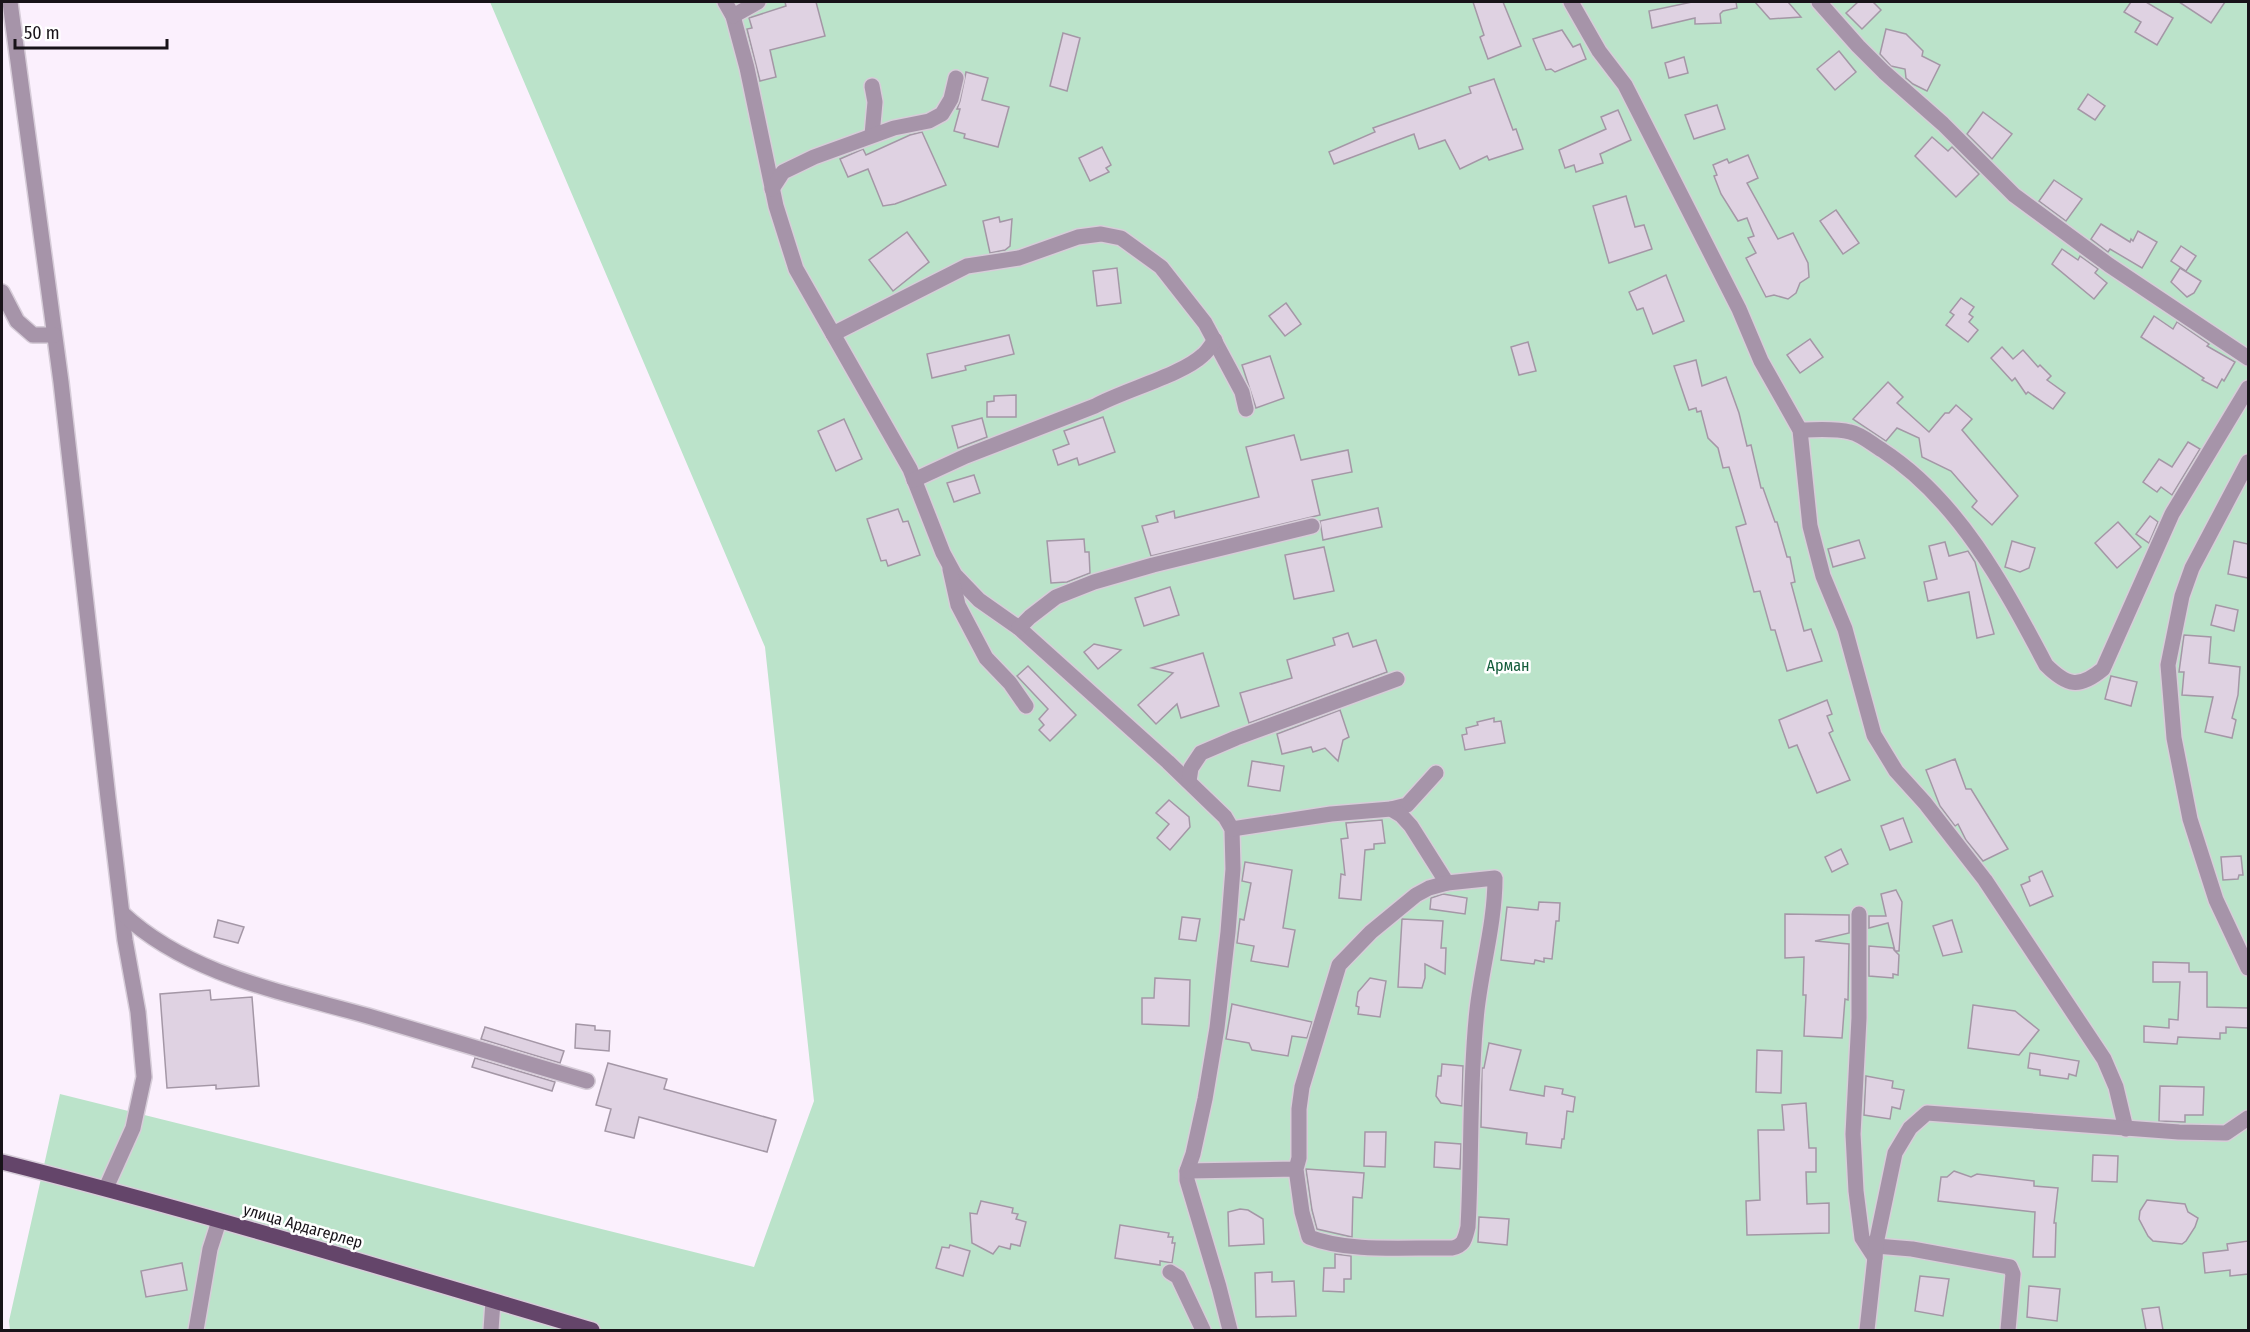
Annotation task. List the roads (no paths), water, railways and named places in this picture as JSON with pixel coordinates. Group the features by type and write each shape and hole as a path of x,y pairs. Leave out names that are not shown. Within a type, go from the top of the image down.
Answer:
{"main road":[{"name":"улица Ардагерлер","path":"2,1162 106,1188 592,1330"}],"street":[{"path":"10,2 54,335 122,913 138,1012 144,1077 133,1128 106,1188"},
{"path":"725,2 733,16 747,68 772,189 796,269 914,480 949,564 979,600 1019,628 1188,781 1225,817 1232,829 1233,869 1217,1028 1206,1099 1187,1171 1187,1180 1230,1330"},
{"path":"733,16 758,2"},
{"path":"1571,2 1599,51 1625,86 1739,309 1761,361 1800,430 1810,526 1824,576 1845,628 1874,735 1896,771 1925,803 1985,880 2097,1049 2116,1087 2126,1129"},
{"path":"1819,2 1877,66 1943,124 2014,195 2109,265 2248,358"},
{"path":"772,189 783,172 814,157 872,135 929,121 942,114 951,99 956,78"},
{"path":"872,86 875,102 872,135"},
{"path":"833,334 967,266 1019,258 1078,237 1101,234 1121,238 1161,267 1205,323 1242,392 1246,409"},
{"path":"2,292 16,321 33,335 54,335"},
{"path":"914,480 966,456 1095,406 1187,366 1203,355 1215,340"},
{"path":"1800,430 1834,429 1853,432 1905,465 1927,485 1993,569 2046,665 2070,683 2082,682 2092,678 2103,669 2172,514 2248,388"},
{"path":"2248,462 2193,568 2182,596 2169,665 2174,738 2190,819 2216,900 2248,968"},
{"path":"1019,628 1030,616 1056,597 1094,582 1312,526"},
{"path":"949,564 958,605 986,658 1010,683 1026,706"},
{"path":"1188,781 1191,768 1201,753 1397,679"},
{"path":"1232,829 1407,805 1437,773"},
{"path":"1391,809 1401,815 1411,826 1447,883"},
{"path":"1495,878 1492,926 1477,1008 1468,1227 1465,1241 1452,1248 1347,1246 1321,1242 1309,1237 1303,1220 1296,1169 1299,1158 1299,1108 1302,1087 1339,965 1371,932 1416,895 1429,888 1447,883 1495,878"},
{"path":"122,913 139,930 195,963 296,997 588,1081"},
{"path":"1859,914 1860,1018 1853,1134 1856,1191 1862,1238 1876,1252 1912,1249 2010,1267 2013,1274 2008,1330"},
{"path":"1867,1330 1876,1252 1895,1154 1910,1128 1927,1113 2126,1129 2226,1133 2248,1118"},
{"path":"1187,1171 1296,1169"},
{"path":"196,1330 210,1249 219,1221"},
{"path":"1170,1272 1178,1277 1203,1330"},
{"path":"491,1330 493,1301"}],"park label":[{"name":"Арман","path":"1508,665"}]}
